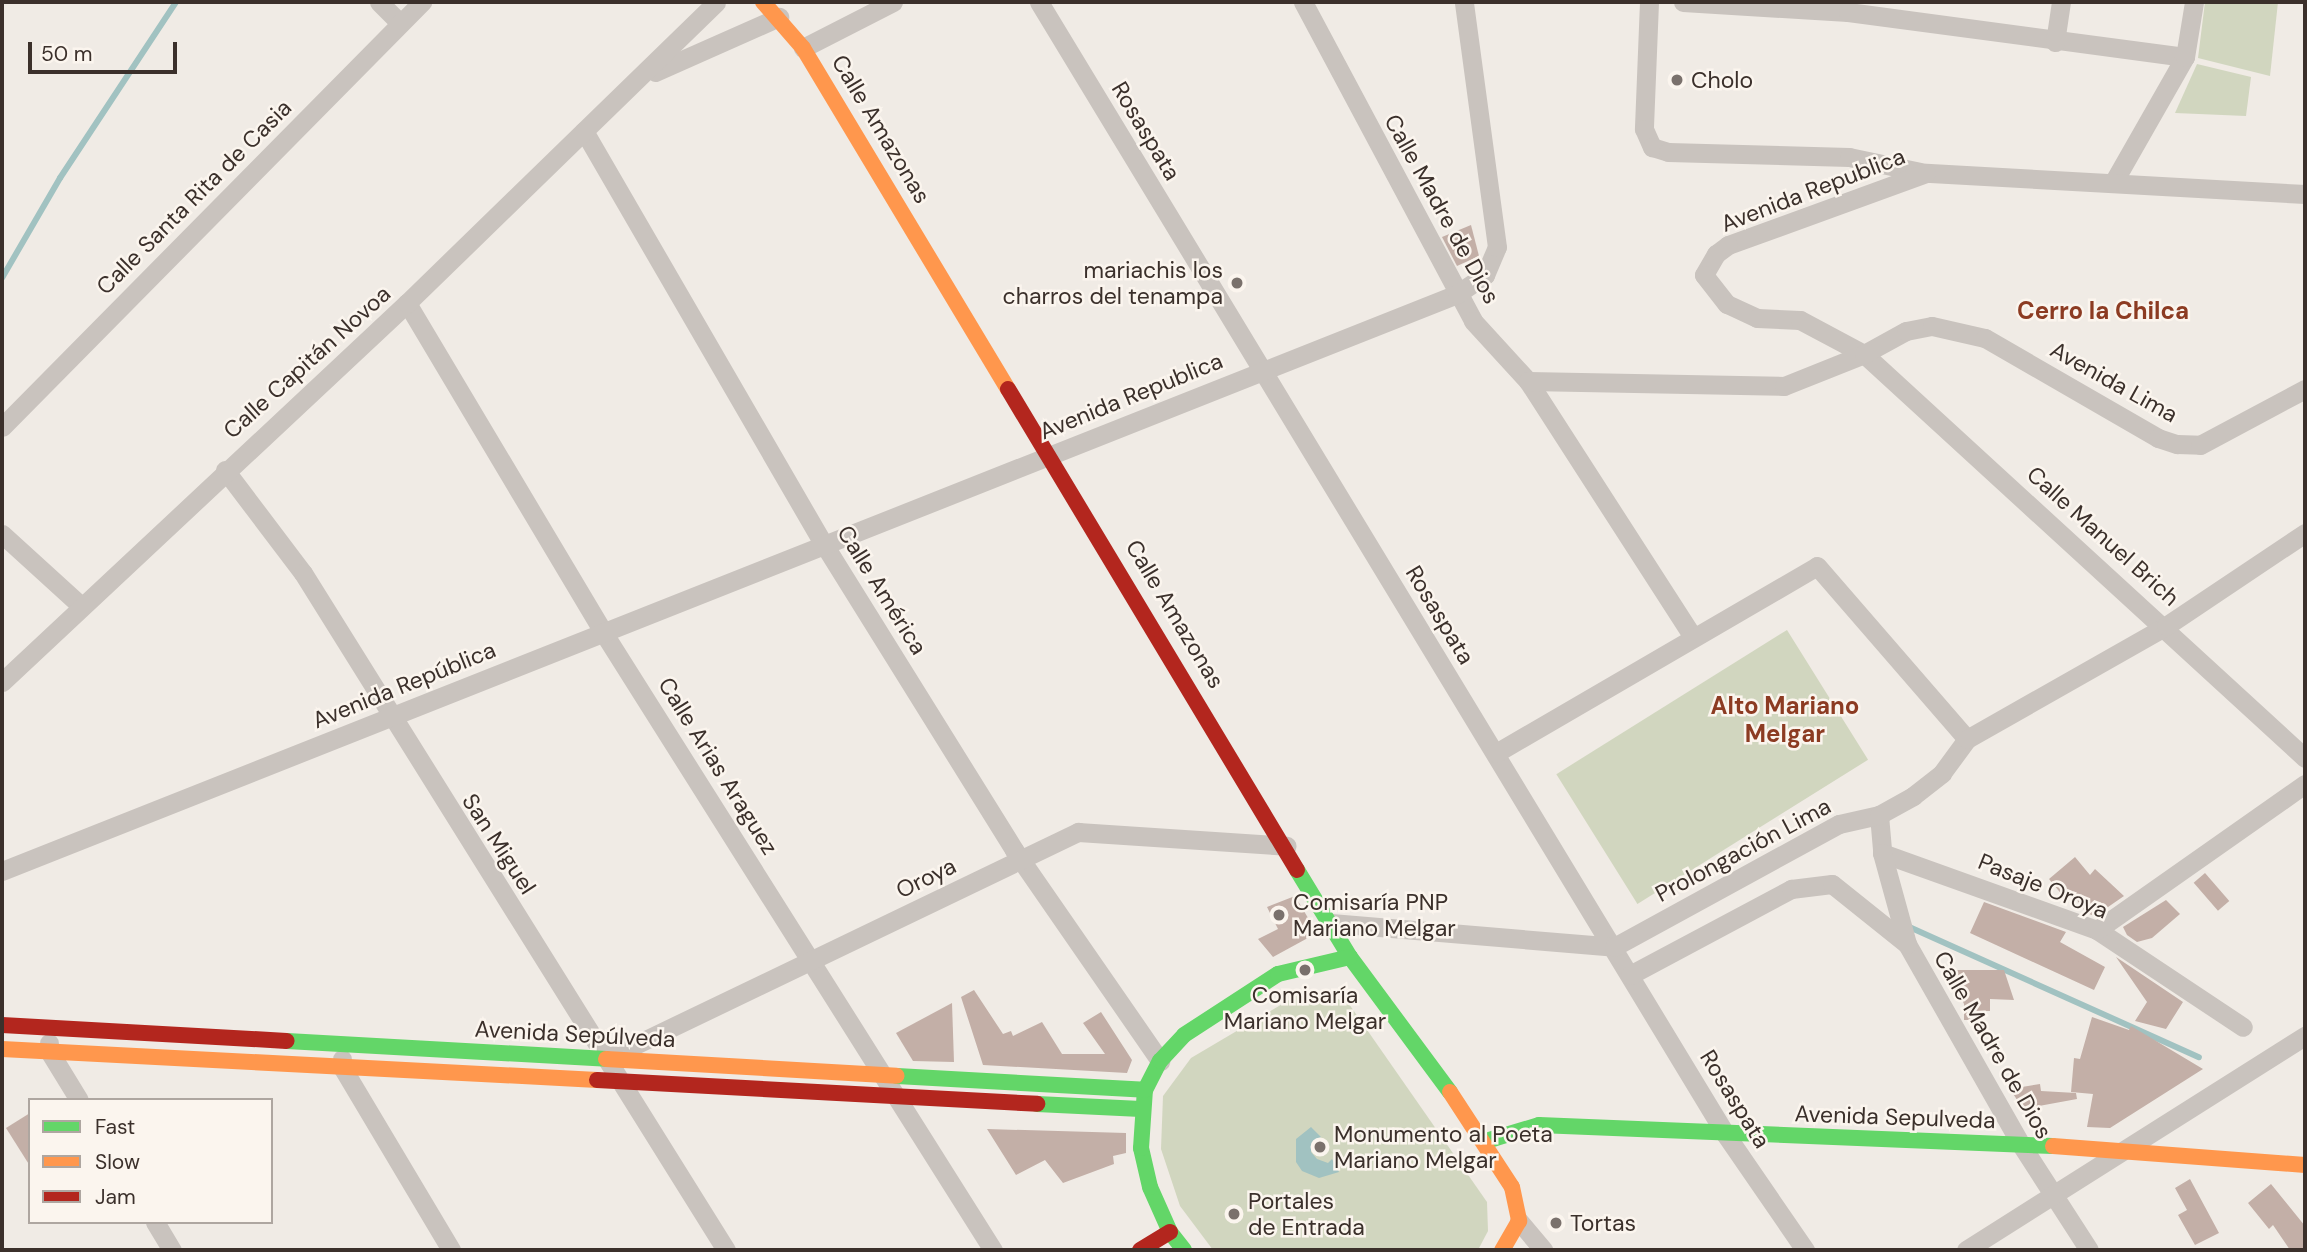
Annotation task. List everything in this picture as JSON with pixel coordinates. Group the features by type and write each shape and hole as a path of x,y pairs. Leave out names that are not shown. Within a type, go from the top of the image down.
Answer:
{"street":[{"path":"379,2 400,23"},
{"name":"Calle Santa Rita de Casia","path":"2,427 422,2"},
{"name":"Calle Capitán Novoa","path":"2,682 225,470 407,303 644,76 716,2"},
{"name":"Calle Amazonas","path":"763,2 803,47 1287,846 1350,957 1486,1141 1512,1188 1518,1222"},
{"path":"803,47 893,2"},
{"name":"Rosaspata","path":"1039,2 1726,1135 1805,1250"},
{"name":"Calle Madre de Dios","path":"1303,2 1473,321 1528,381 1693,637"},
{"name":"Avenida Republica","path":"825,546 1457,294 1485,275 1497,247 1464,2"},
{"path":"1649,2 1644,129 1652,147 1668,152 1849,157 1926,173"},
{"path":"1683,2 1848,7 2056,42 2185,57"},
{"path":"2056,42 2061,2"},
{"path":"2113,183 2185,57 2194,2"},
{"name":"Calle Capitán Novoa","path":"644,76 779,18"},
{"name":"Calle América","path":"584,131 825,546 1020,860 1160,1061"},
{"name":"Avenida Republica","path":"1864,354 1800,320 1757,318 1727,304 1704,275 1716,254 1728,245 1926,173 2305,194"},
{"name":"Calle Arias Araguez","path":"407,303 603,632 993,1250"},
{"name":"Avenida Lima","path":"1528,381 1784,386 1864,354 1906,331 1959,329 1985,338 2158,438 2177,444 2200,445 2305,389"},
{"name":"Calle Manuel Brich","path":"1864,354 2166,626 2305,758"},
{"name":"San Miguel","path":"225,470 303,573 390,718 726,1250"},
{"name":"Prolongación Lima","path":"1614,947 1839,824 1879,815 1942,773 1967,739 2166,626 2305,533"},
{"path":"2,534 81,606"},
{"name":"Avenida República","path":"2,871 825,546"},
{"path":"1496,753 1817,566 1967,739"},
{"path":"2097,930 2305,783"},
{"path":"1879,815 1882,853"},
{"name":"Oroya","path":"607,1059 1078,832 1287,846"},
{"name":"Calle Madre de Dios","path":"1882,853 1907,944 2020,1143 2090,1250"},
{"name":"Pasaje Oroya","path":"1882,853 2097,930 2243,1027"},
{"path":"1630,975 1791,889 1832,884 1907,944"},
{"path":"1331,923 1614,947"},
{"path":"1184,1250 1170,1232 1150,1188 1141,1148 1141,1109 1145,1090 1160,1061 1184,1035 1278,974 1350,957"},
{"name":"Avenida Sepúlveda","path":"2,1025 1145,1090"},
{"path":"50,1027 49,1051 78,1098"},
{"path":"1966,1250 2129,1150 2305,1036"},
{"path":"342,1044 342,1067 451,1250"},
{"name":"Avenida Sepúlveda","path":"2,1049 1141,1109"},
{"path":"2284,1049 2305,1055"},
{"name":"Avenida Sepulveda","path":"1486,1141 1539,1125 1726,1135 2020,1143 2305,1166"},
{"path":"1503,1250 1518,1222 1543,1250"},
{"path":"156,1224 172,1250"},
{"path":"1140,1250 1170,1232"}],"green space":[{"path":"2205,2 2278,2 2270,76 2198,58"},
{"path":"2197,64 2251,77 2246,116 2175,113"},
{"path":"1787,630 1868,760 1637,904 1556,774"},
{"path":"1301,993 1325,993 1349,1004 1487,1202 1488,1231 1478,1250 1213,1250 1180,1206 1161,1149 1163,1096 1191,1058"}],"water":[{"path":"1311,1127 1321,1137 1312,1142 1311,1152 1317,1159 1328,1163 1332,1159 1339,1172 1319,1178 1302,1171 1296,1162 1296,1139"}],"building":[{"path":"1471,225 1479,256 1457,266 1442,237"},
{"path":"2075,857 2090,875 2095,869 2124,896 2095,916 2086,913 2070,890 2063,896 2049,879"},
{"path":"2205,873 2229,901 2218,911 2194,883"},
{"path":"1295,896 1317,933 1273,957 1258,939 1278,929 1267,907"},
{"path":"2166,900 2180,914 2152,938 2137,942 2127,935 2123,927"},
{"path":"1984,902 2066,932 2060,942 2105,967 2094,990 1970,933"},
{"path":"2116,957 2183,1002 2166,1029 2135,1021 2147,1002"},
{"path":"1949,970 2004,970 2014,1000 1990,999 1990,1011 1982,1011 1982,1041 1972,1020 1964,1020 1964,1004"},
{"path":"974,990 1003,1034 1011,1031 1013,1036 1042,1022 1062,1054 1105,1054 1083,1023 1101,1012 1132,1060 1127,1073 983,1065 961,997"},
{"path":"952,1003 954,1062 913,1061 896,1033"},
{"path":"2092,1017 2129,1030 2131,1026 2203,1069 2110,1128 2087,1127 2093,1094 2071,1092 2074,1058 2080,1059"},
{"path":"2040,1084 2041,1091 2076,1093 2077,1099 2023,1109 2010,1089"},
{"path":"28,1114 28,1163 6,1128"},
{"path":"987,1129 1126,1133 1126,1153 1113,1156 1114,1164 1063,1183 1045,1160 1016,1175"},
{"path":"2190,1179 2219,1233 2195,1245 2178,1215 2187,1210 2175,1188"},
{"path":"2271,1184 2305,1226 2305,1250 2290,1250 2273,1225 2269,1229 2248,1203"}],"waterway":[{"path":"2,278 60,178 176,2"},
{"path":"1907,926 2199,1057"}],"traffic: fast":[{"path":"1297,870 1350,957 1450,1092"},
{"path":"1184,1250 1170,1232 1150,1187 1141,1148 1145,1090 1160,1061 1184,1035 1278,974 1350,957"},
{"path":"287,1041 606,1059"},
{"path":"897,1076 1145,1090"},
{"path":"1037,1104 1141,1109"},
{"path":"1486,1141 1539,1125 2053,1146"}],"traffic: slow":[{"path":"763,2 803,48 1008,389"},
{"path":"2,1049 597,1080"},
{"path":"606,1059 897,1076"},
{"path":"1450,1092 1512,1187 1519,1221 1502,1250"},
{"path":"2053,1146 2305,1165"}],"traffic: jam":[{"path":"1008,389 1297,870"},
{"path":"2,1025 287,1041"},
{"path":"597,1080 1037,1104"},
{"path":"1140,1250 1170,1232"}],"place":[{"name":"Cholo","path":"1677,80"},
{"name":"mariachis los charros del tenampa","path":"1237,283"},
{"name":"Comisaría PNP Mariano Melgar","path":"1279,915"},
{"name":"Comisaría Mariano Melgar","path":"1305,970"},
{"name":"Monumento al Poeta Mariano Melgar","path":"1320,1147"},
{"name":"Portales de Entrada","path":"1234,1214"},
{"name":"Tortas","path":"1556,1223"}],"district":[{"name":"Cerro la Chilca","path":"2103,311"},
{"name":"Alto Mariano Melgar","path":"1785,720"}]}
